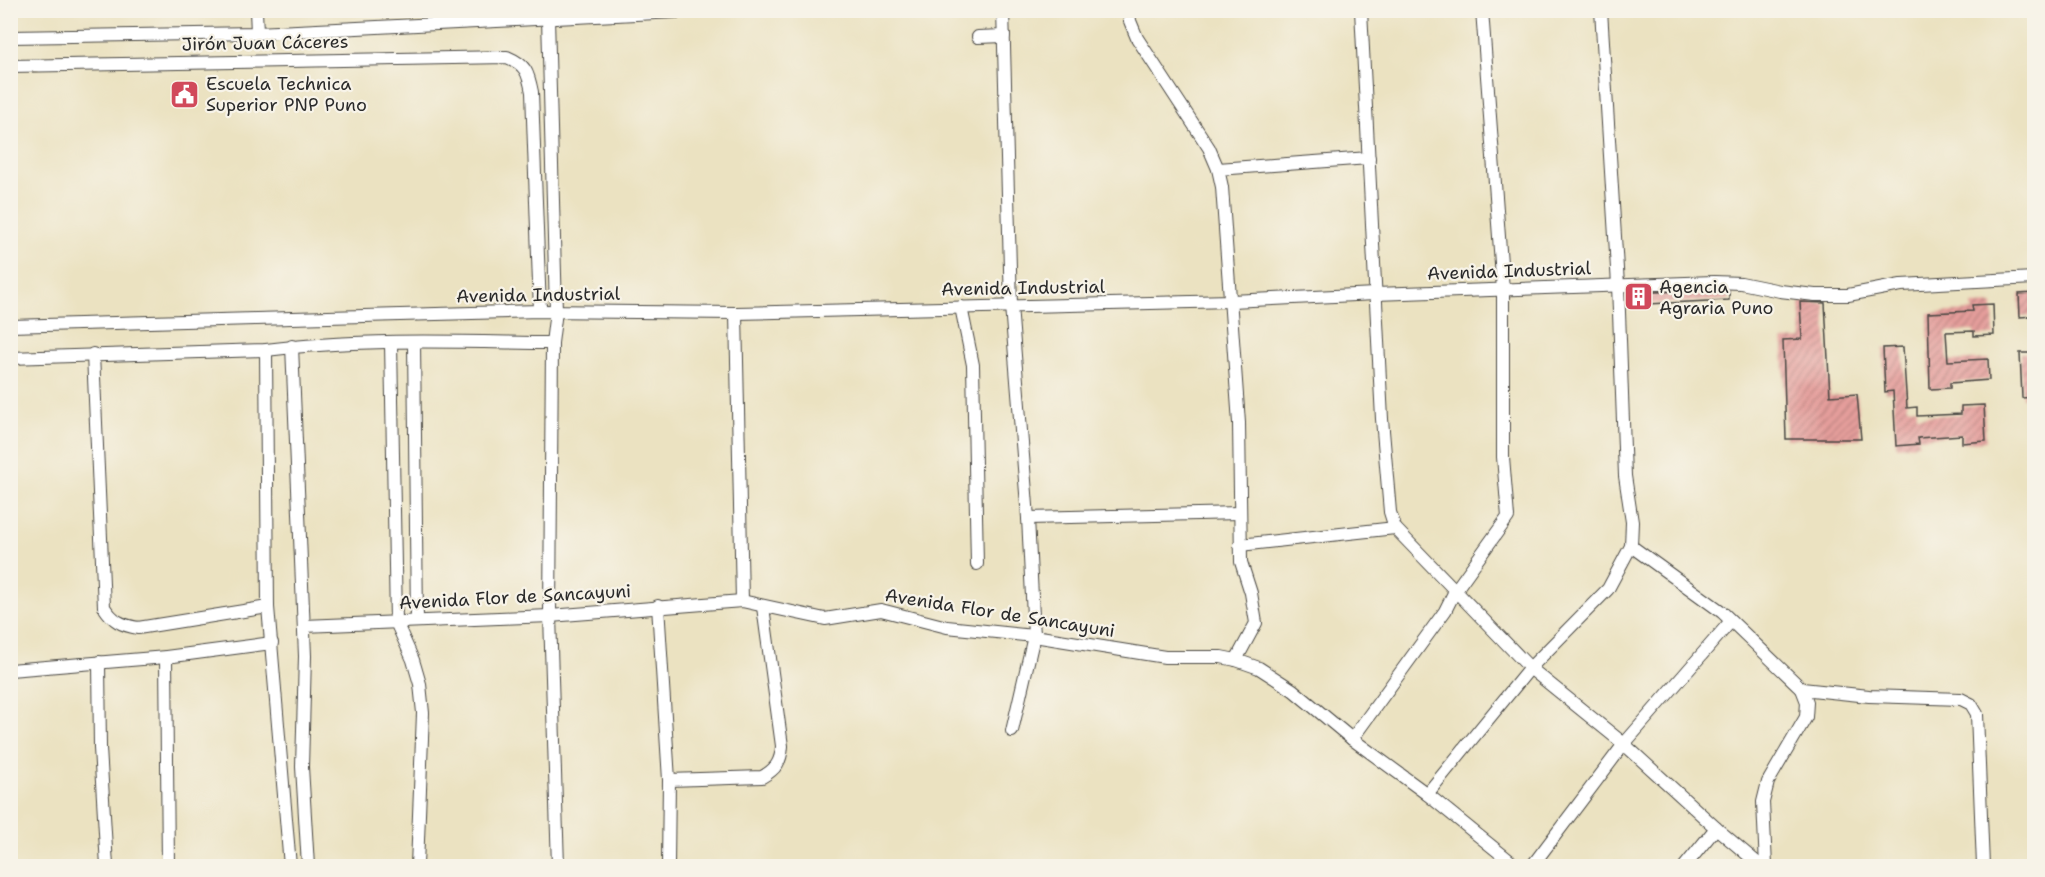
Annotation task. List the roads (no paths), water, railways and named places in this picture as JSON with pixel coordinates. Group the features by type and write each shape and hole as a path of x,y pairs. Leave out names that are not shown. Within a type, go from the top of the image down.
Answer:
{"street":[{"path":"256,10 257,33"},
{"name":"Jirón Juan Cáceres","path":"10,38 257,33 549,14 716,10"},
{"path":"1003,10 1011,306 1028,518 1034,636 1012,731"},
{"path":"1129,10 1130,21 1137,38 1209,148 1222,187 1239,423 1241,562 1251,593 1256,623 1236,660"},
{"path":"1361,10 1382,419 1390,512 1395,528 1530,668 1624,744 1761,867"},
{"path":"1352,739 1445,611 1455,591 1508,517 1503,457 1503,290 1482,10"},
{"path":"1427,794 1530,668 1608,589 1631,546 1632,522 1625,476 1618,285 1601,10"},
{"path":"549,14 556,311 552,343 550,616 558,867"},
{"path":"978,37 1004,36"},
{"name":"Jirón Juan Cáceres","path":"10,66 507,57 520,63 528,74 532,92 540,311"},
{"path":"1218,170 1369,158"},
{"name":"Avenida Industrial","path":"10,326 540,311 736,313 1231,301 1618,285 1741,283 1815,295 1848,295 1900,285 2034,278"},
{"path":"961,307 973,365 978,564"},
{"path":"736,313 742,601"},
{"path":"10,358 266,350 292,346 414,342 552,343"},
{"path":"414,342 417,621"},
{"path":"391,343 396,622 413,660 420,684 423,713 417,867"},
{"path":"292,346 306,656 302,767 308,867"},
{"path":"266,350 268,607 290,867"},
{"path":"93,354 104,607 111,618 121,624 138,628 268,607"},
{"path":"1028,518 1240,513"},
{"path":"1240,545 1395,528"},
{"path":"1631,546 1731,621 1802,689 1807,702 1806,717 1768,782 1763,802 1766,867"},
{"name":"Avenida Flor de Sancayuni","path":"304,626 550,616 742,601 825,619 881,610 947,627 1034,636 1165,657 1221,657 1259,668 1284,684 1352,739 1427,794 1516,867"},
{"path":"658,606 669,780 668,867"},
{"path":"669,780 762,777 774,770 781,759 782,746 763,607"},
{"path":"1532,867 1624,744 1731,621"},
{"path":"10,670 166,657 272,643"},
{"path":"166,657 168,867"},
{"path":"99,662 100,748 107,867"},
{"path":"1802,689 1869,696 1961,699 1971,704 1977,714 1983,867"},
{"path":"1685,867 1716,828"}],"place":[{"name":"Escuela Technica Superior PNP Puno","path":"185,94"},
{"name":"Agencia Agraria Puno","path":"1638,297"}]}
